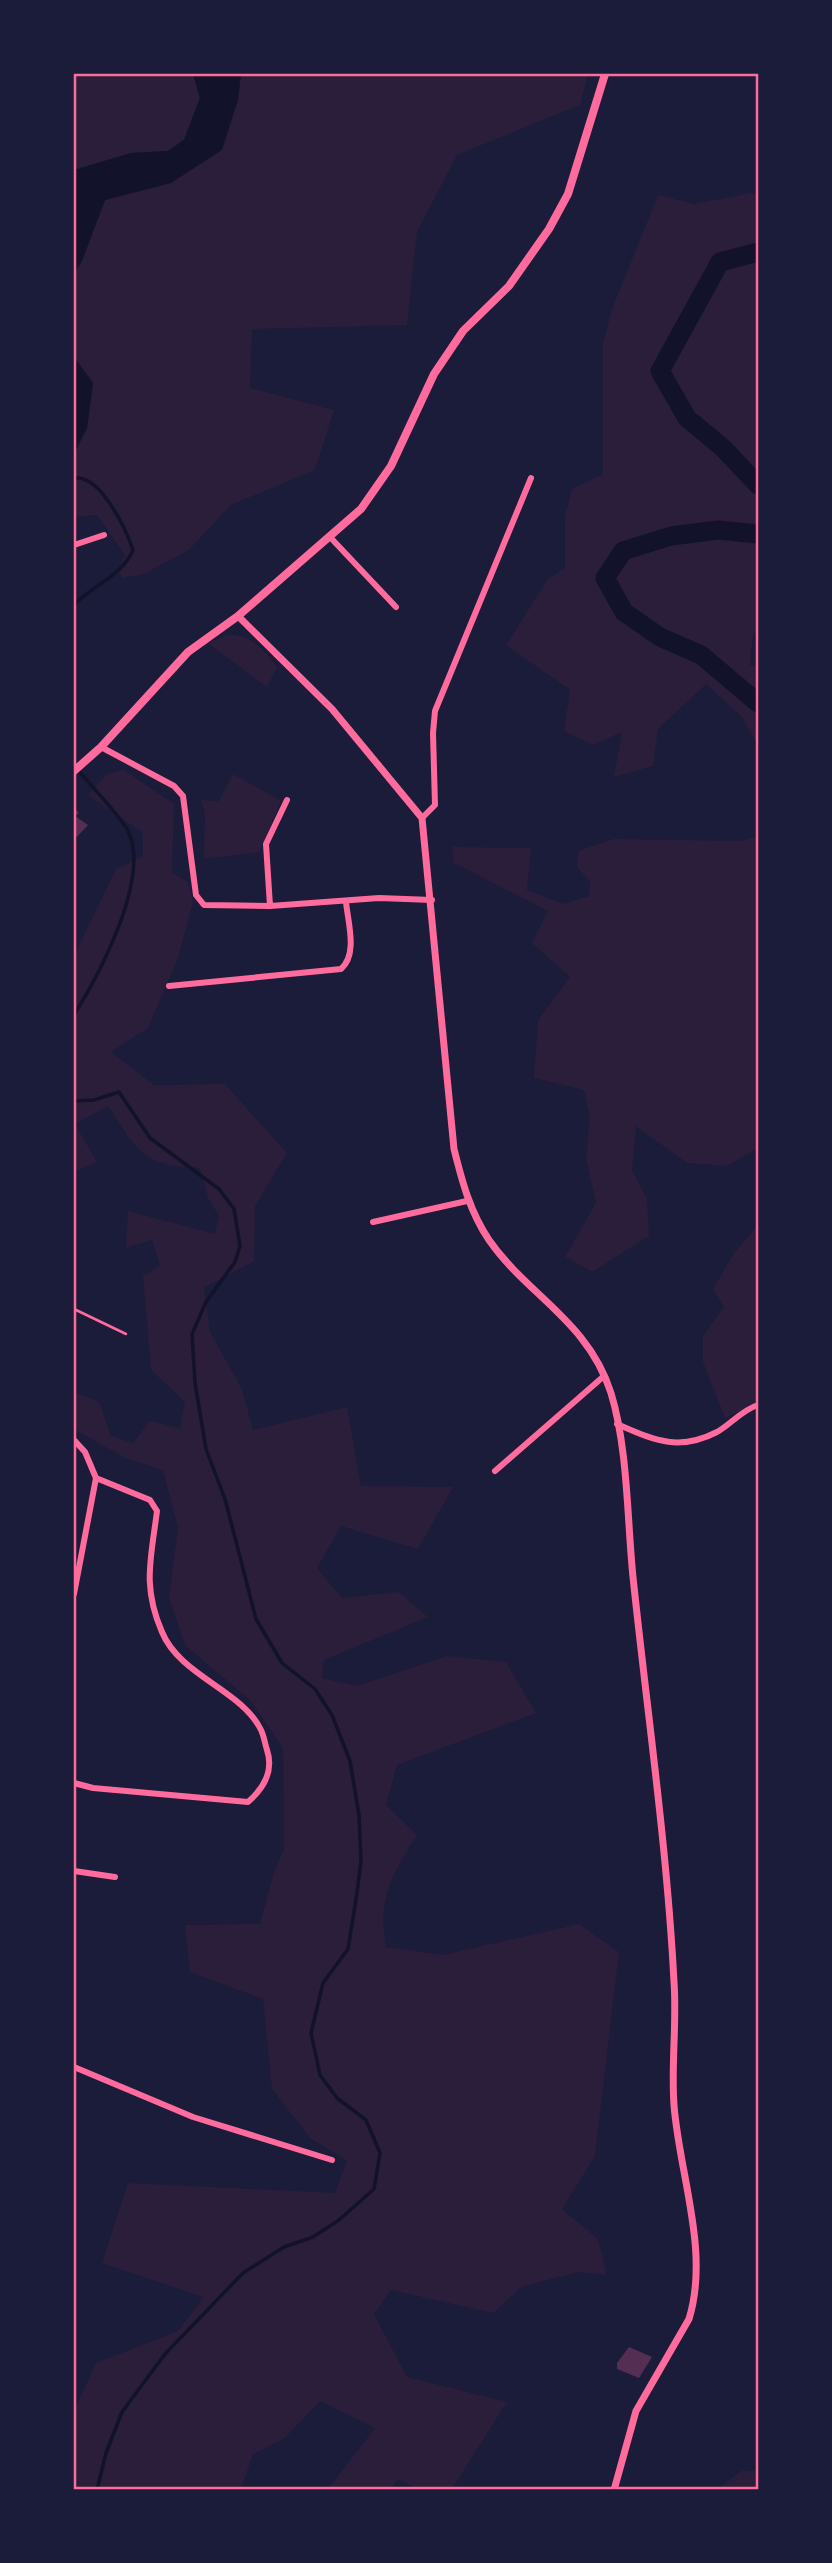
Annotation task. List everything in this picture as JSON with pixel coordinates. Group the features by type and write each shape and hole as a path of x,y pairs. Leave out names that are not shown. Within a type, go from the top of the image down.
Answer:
{"main road":[{"path":"74,771 101,747 188,652 238,616 377,490 434,374 463,331 509,286 549,229 568,194 582,157 605,74"}],"street":[{"path":"422,818 435,805 435,711 531,478"},
{"path":"74,545 104,535"},
{"path":"329,536 396,607"},
{"path":"238,616 332,709 422,818 454,1149 467,1200 489,1239 510,1266 553,1304 578,1333 604,1376 610,1392 624,1473 675,1984 671,2061 675,2122 695,2265 693,2305 689,2319 636,2411 614,2490"},
{"path":"101,747 174,786 183,796 195,895 204,905 270,906 379,898 432,900"},
{"path":"270,906 265,864 266,844 287,800"},
{"path":"169,986 341,969 349,962 351,951 346,902"},
{"path":"373,1223 467,1200"},
{"path":"495,1471 604,1376"},
{"path":"616,1424 653,1440 678,1445 717,1432 758,1405"},
{"path":"74,1440 85,1452 96,1478 74,1594"},
{"path":"74,1783 93,1788 248,1802 263,1789 271,1762 261,1729 247,1712 188,1666 162,1635 147,1588 157,1511 150,1500 96,1478"},
{"path":"74,1871 115,1877"},
{"path":"74,2067 193,2117 332,2160"}],"lane":[{"path":"74,1309 125,1334"}],"shaded area":[{"path":"74,74 193,74 200,98 184,139 168,151 131,153 74,170"},
{"path":"193,74 241,74 238,100 222,150 171,183 105,200 82,261 74,273 74,170 131,153 168,151 184,140 200,98"},
{"path":"241,74 588,74 580,105 457,155 417,232 407,325 252,329 250,388 334,410 315,470 231,505 189,550 144,574 122,578 118,571 125,555 97,515 74,517 74,454 87,428 93,383 74,357 74,273 82,261 105,200 171,183 238,100"},
{"path":"751,193 758,195 758,634 753,633 750,665 758,667 758,745 741,716 706,684 658,729 653,766 614,777 622,732 593,745 564,731 570,690 506,645 548,579 565,568 565,516 572,489 603,474 603,343 612,309 658,195 694,204"},
{"path":"74,357 93,383 87,428 74,454"},
{"path":"227,635 249,640 262,649 277,667 267,687 208,643"},
{"path":"124,770 174,804 172,873 188,882 193,902 178,958 148,1028 111,1052 154,1085 225,1084 287,1153 255,1206 254,1261 204,1288 210,1332 242,1389 253,1430 347,1407 361,1486 453,1487 418,1549 341,1526 317,1568 342,1598 399,1592 428,1617 324,1660 322,1678 357,1686 447,1656 506,1662 536,1713 397,1765 386,1805 417,1835 394,1875 385,1901 386,1947 443,1955 579,1924 619,1952 595,2156 562,2209 598,2239 607,2275 579,2272 523,2286 493,2313 391,2290 374,2314 407,2377 507,2402 452,2489 417,2489 398,2479 391,2489 328,2489 375,2428 320,2401 285,2438 253,2454 241,2489 74,2489 74,2411 96,2363 178,2331 204,2297 102,2263 128,2183 335,2193 347,2161 310,2138 272,2089 263,1999 190,1972 185,1925 260,1924 274,1872 284,1849 283,1748 250,1700 185,1645 169,1597 178,1528 163,1470 125,1458 74,1429 74,1392 99,1402 111,1436 133,1443 150,1421 180,1428 185,1402 151,1370 143,1276 160,1266 152,1240 126,1248 128,1211 215,1234 219,1216 208,1198 200,1168 165,1164 144,1153 135,1145 108,1106 75,1124 97,1162 74,1172 74,956 116,869 143,856 143,833 88,795 107,774"},
{"path":"233,774 281,801 259,852 204,859 205,813 201,800 219,801"},
{"path":"758,836 758,1148 727,1166 687,1163 636,1126 632,1170 647,1199 649,1236 592,1272 565,1257 596,1203 586,1159 590,1117 584,1090 534,1078 538,1020 570,977 532,943 548,911 454,863 452,847 531,848 527,890 564,904 589,896 590,882 577,867 578,851 613,839 740,841"},
{"path":"758,1225 758,1403 725,1418 703,1362 703,1336 724,1307 713,1289 734,1253"},
{"path":"741,2471 758,2471 758,2489 718,2489"}],"building":[{"path":"74,807 79,813 75,816 88,825 77,837 74,834"},
{"path":"629,2347 652,2357 639,2378 617,2369 617,2363"}],"waterway":[{"path":"758,252 720,262 660,371 687,418 723,448 758,485"},
{"path":"74,478 84,479 102,493 118,517 133,550 115,574 74,605"},
{"path":"758,534 718,530 671,536 623,551 605,578 624,612 660,637 701,655 758,703"},
{"path":"74,765 124,825 133,851 133,874 119,926 74,1015"},
{"path":"74,1101 94,1100 119,1092 150,1138 219,1189 234,1209 240,1246 235,1262 206,1302 192,1334 195,1383 206,1449 225,1499 256,1619 282,1663 315,1689 332,1715 350,1761 359,1815 361,1860 357,1893 348,1949 323,1983 311,2033 320,2075 337,2098 366,2120 380,2153 374,2189 339,2220 313,2237 284,2247 243,2273 165,2354 122,2412 106,2453 97,2490"}]}
